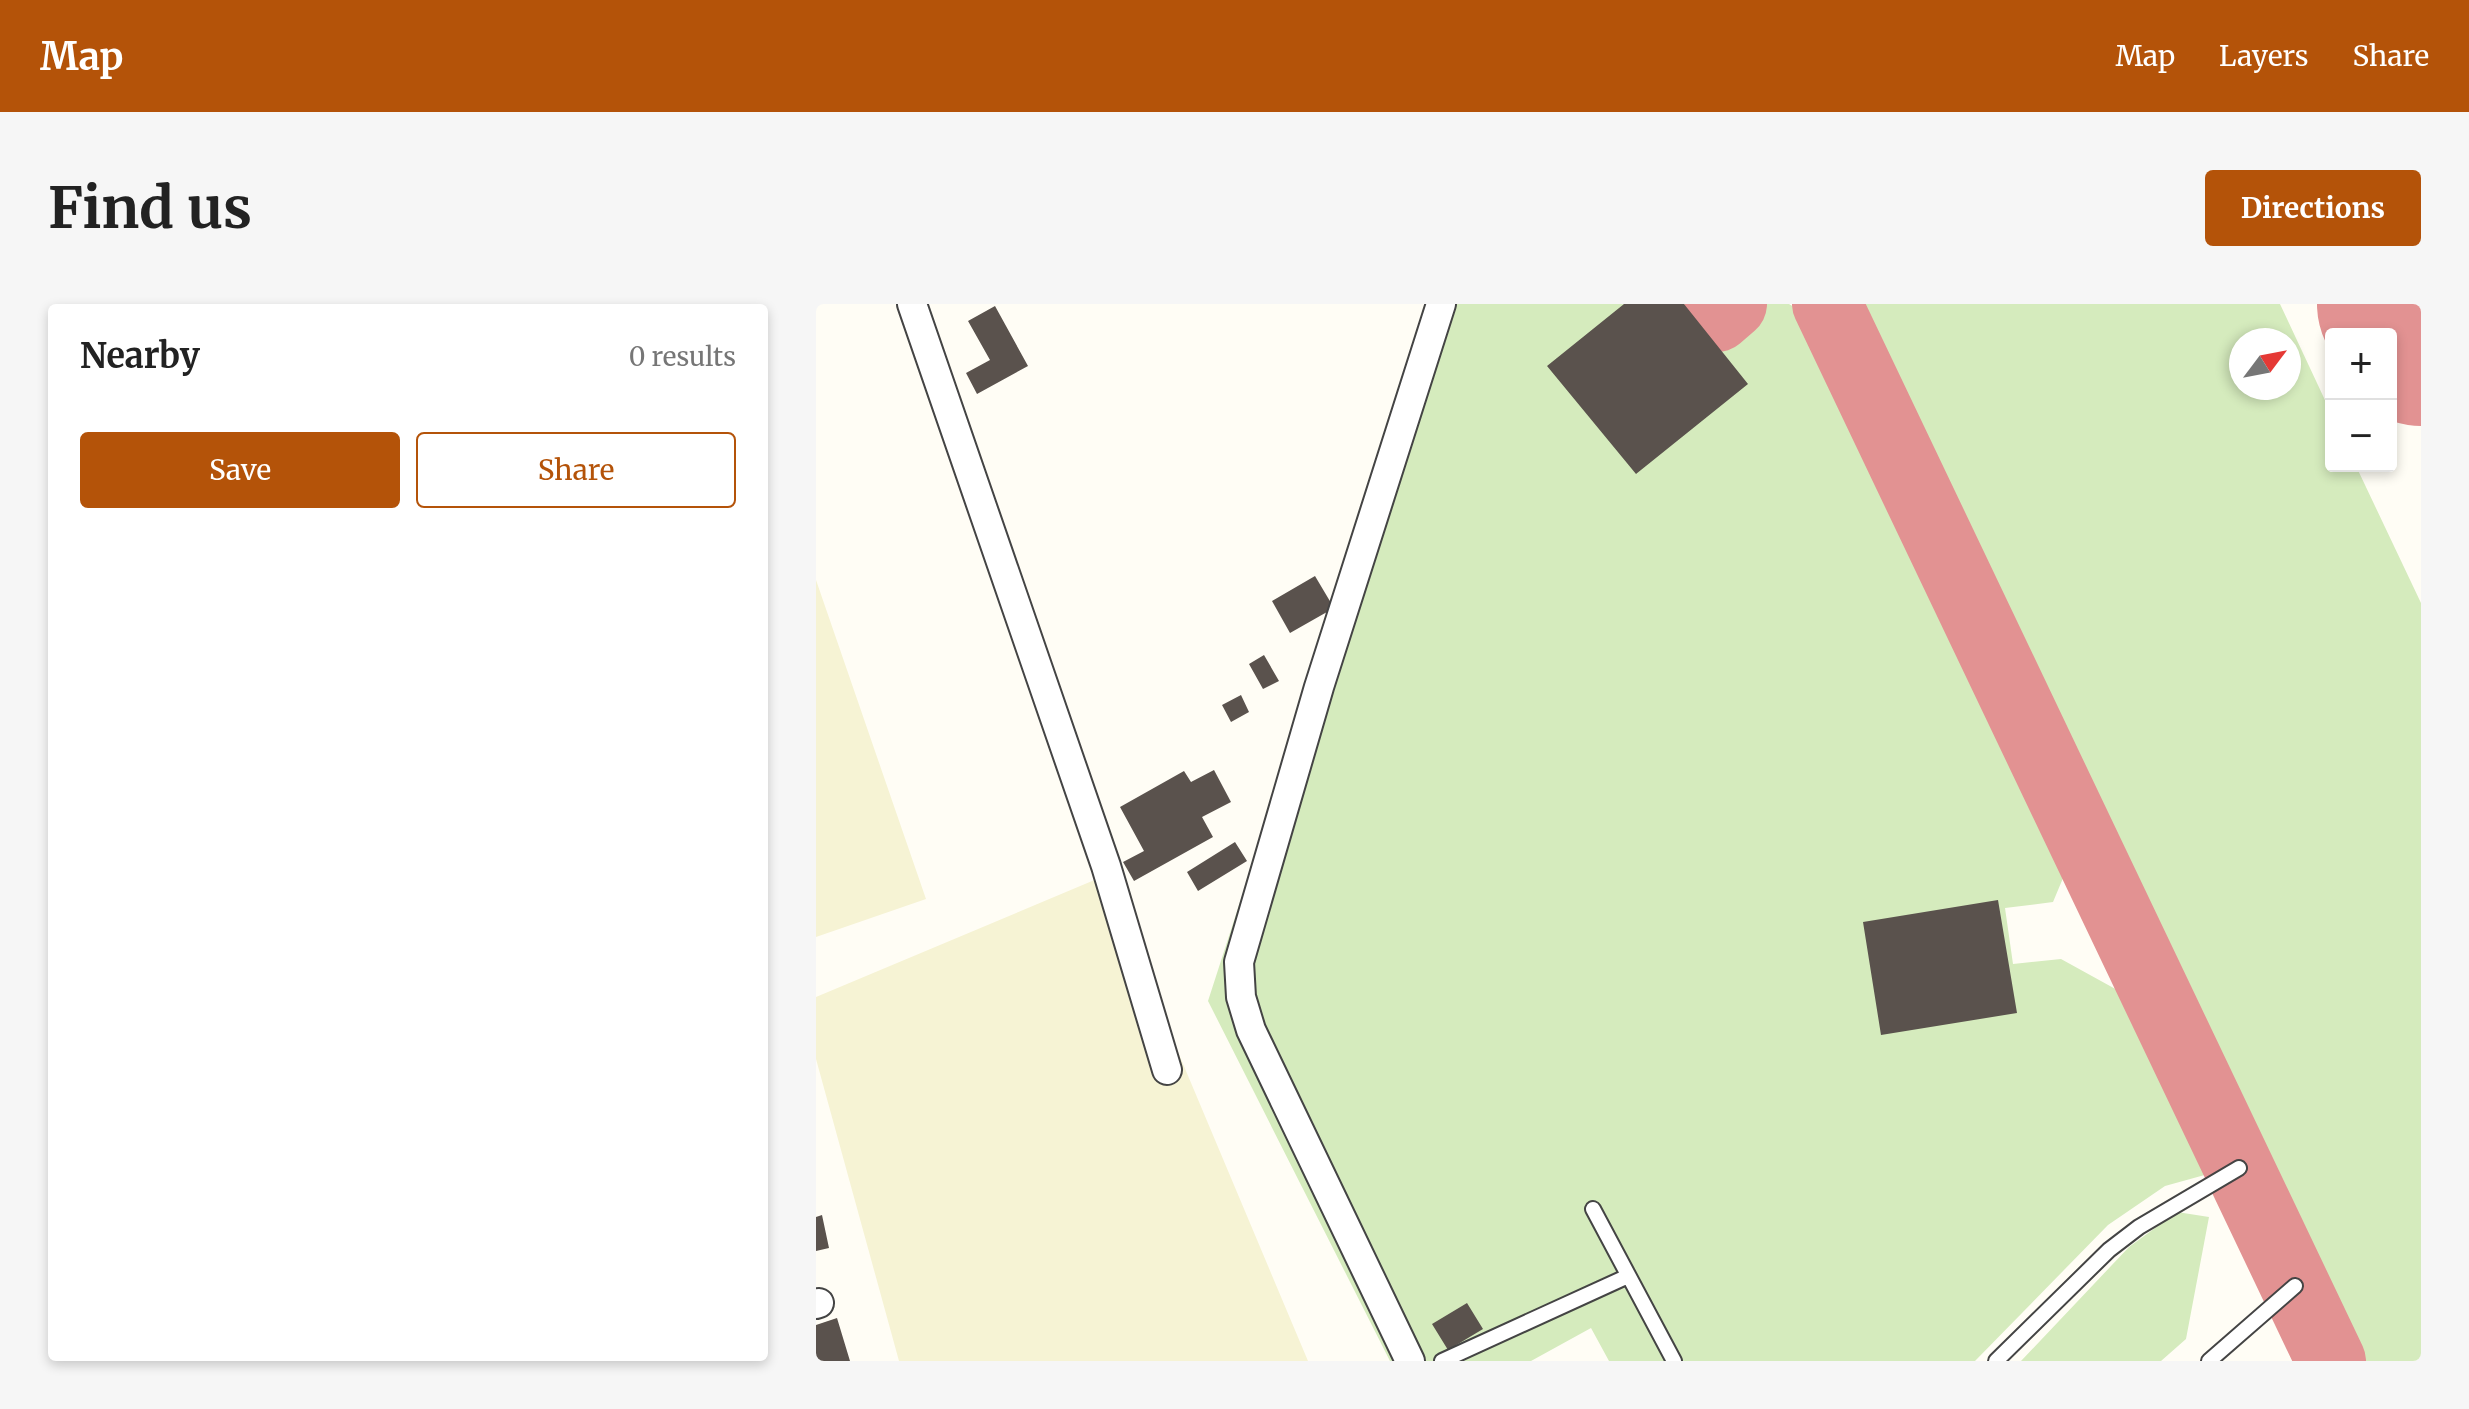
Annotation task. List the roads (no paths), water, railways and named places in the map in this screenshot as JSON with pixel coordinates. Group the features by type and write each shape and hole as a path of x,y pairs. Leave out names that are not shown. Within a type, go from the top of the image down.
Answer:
{"street":[{"path":"912,304 1106,866 1167,1070"},
{"path":"1410,1361 1251,1030 1241,997 1239,962 1319,687 1441,304"}],"lane":[{"path":"1996,1361 2109,1250 2147,1222 2239,1168"},
{"path":"1593,1209 1626,1277 1674,1361"},
{"path":"1442,1361 1626,1277"},
{"path":"2209,1361 2295,1286"}]}
